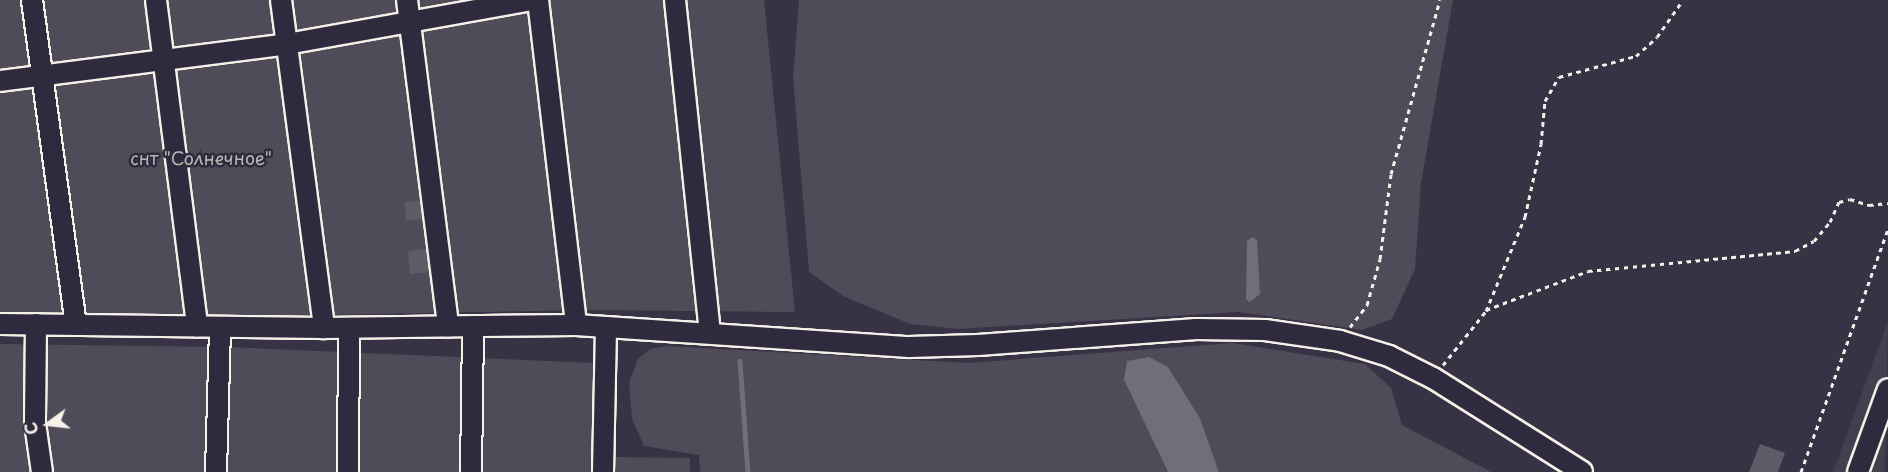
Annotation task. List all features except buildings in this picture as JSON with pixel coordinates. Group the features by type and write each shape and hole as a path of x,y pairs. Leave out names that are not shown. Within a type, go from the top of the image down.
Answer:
{"street":[{"path":"32,0 76,325"},
{"path":"156,0 197,326"},
{"path":"281,0 324,328"},
{"path":"407,0 448,326"},
{"path":"0,81 287,44 532,0"},
{"path":"538,0 576,325"},
{"path":"675,0 710,331"},
{"path":"0,324 324,328 576,325 710,331 909,346 978,345 1196,328 1265,330 1340,341 1389,356 1433,378 1582,472"},
{"path":"36,324 35,423 42,472"},
{"path":"471,472 473,326"},
{"path":"216,472 220,327"},
{"path":"603,472 606,327"},
{"path":"348,472 349,328"},
{"path":"1858,472 1888,389"}],"path":[{"path":"1340,341 1367,305 1378,268 1391,174 1440,0"},
{"path":"1433,378 1486,310 1525,217 1541,144 1545,101 1559,76 1636,56 1657,37 1683,0"},
{"path":"1486,310 1588,271 1795,250 1814,241 1830,222 1839,202 1850,199 1869,205 1888,203"},
{"path":"1801,472 1888,229"}],"shaded area":[{"path":"1252,237 1257,240 1260,294 1250,302 1246,299 1247,241"},
{"path":"1888,321 1885,472 1833,472"},
{"path":"1149,357 1168,367 1200,418 1219,472 1168,472 1124,380 1127,361"}],"green space":[{"name":"снт \"Солнечное\"","path":"0,0 764,0 795,312 588,310 208,317 0,316"},
{"path":"799,0 1453,0 1421,183 1415,269 1392,319 1362,330 1239,312 958,329 910,324 843,296 809,272 793,77"},
{"path":"1232,343 1365,364 1391,388 1402,425 1491,472 1219,472 1200,418 1168,367 1124,380 1168,472 700,472 699,455 644,446 632,419 629,383 638,359 650,349 667,346 968,363"},
{"path":"0,344 228,347 617,364 615,457 690,458 690,472 0,472"}],"waterway":[{"path":"740,361 748,472"}]}
